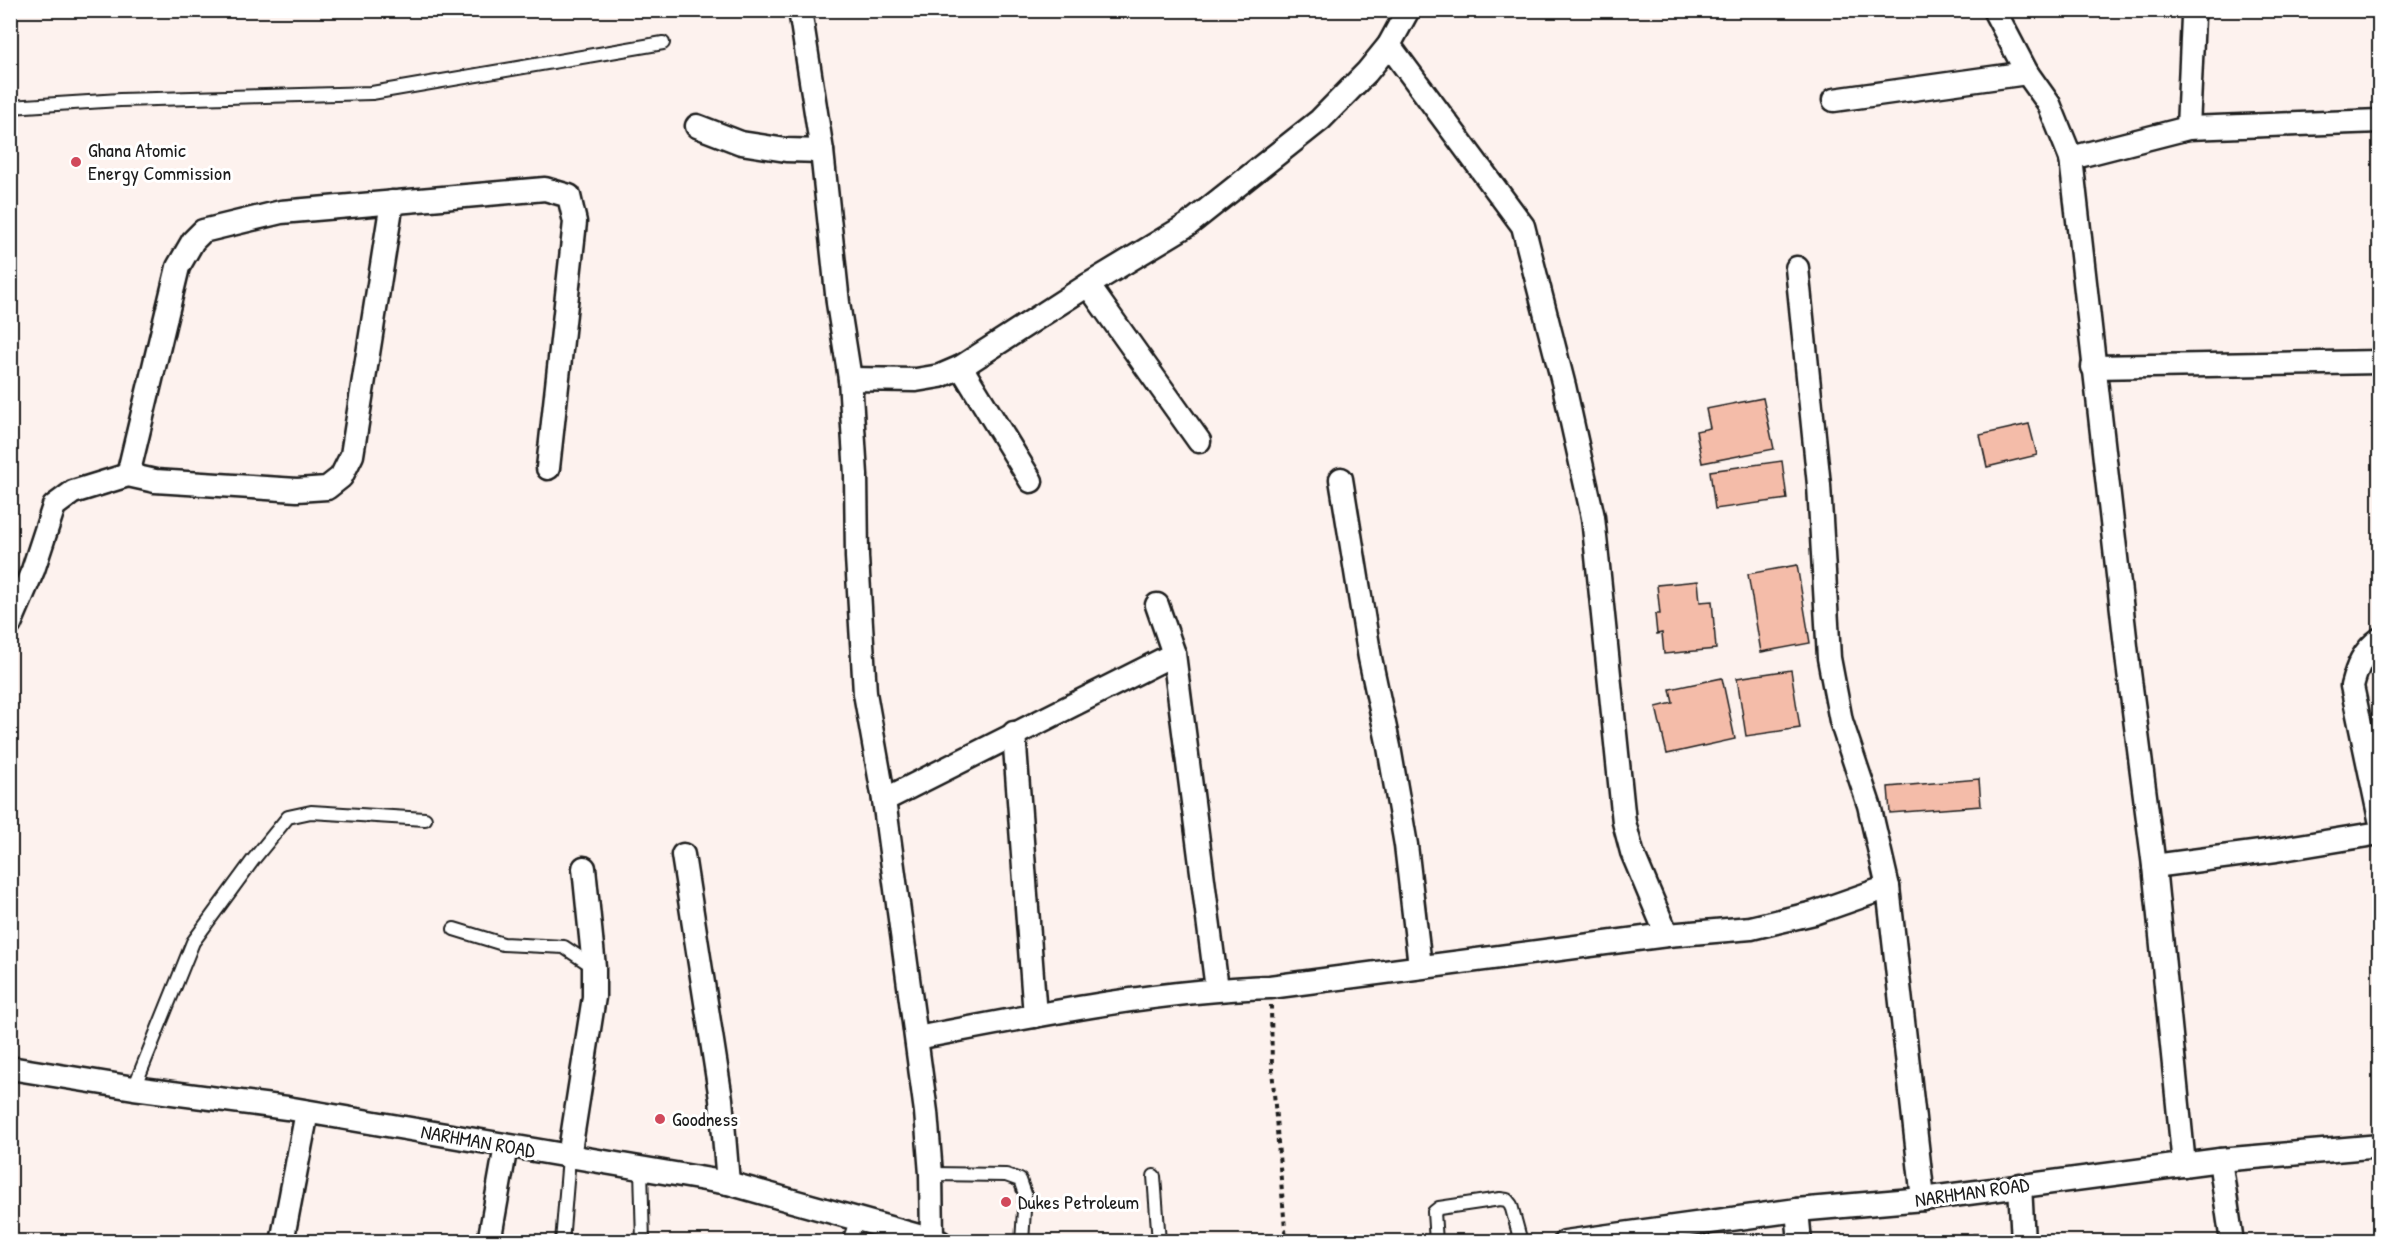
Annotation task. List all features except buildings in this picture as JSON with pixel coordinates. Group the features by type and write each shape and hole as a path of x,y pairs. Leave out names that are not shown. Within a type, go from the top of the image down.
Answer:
{"street":[{"path":"800,10 822,151 838,303 850,379 865,693 884,800 917,1038 936,1240"},
{"path":"850,379 916,380 940,376 961,367 1088,285 1189,224 1320,120 1367,72 1389,45 1408,10"},
{"path":"1994,10 2027,73 2049,104 2071,158 2126,652 2154,866 2184,1165"},
{"path":"2188,128 2193,17 2196,10"},
{"path":"1389,45 1523,226 1564,386 1593,517 1624,822 1632,852 1667,935"},
{"path":"1834,100 2027,73"},
{"path":"2071,158 2188,128 2379,121"},
{"path":"697,126 741,143 786,150 822,151"},
{"path":"128,475 177,267 193,241 203,231 281,212 545,189 569,196 575,222 548,468"},
{"path":"10,624 33,570 54,506 73,492 128,475 154,480 297,490 327,488 341,477 352,455 392,202"},
{"path":"1797,268 1819,485 1829,658 1841,721 1869,805 1888,887 1923,1199"},
{"path":"1088,285 1199,441"},
{"path":"2093,367 2379,362"},
{"path":"961,367 1031,482"},
{"path":"1341,479 1370,658 1389,747 1406,845 1420,966"},
{"path":"1157,604 1174,654 1217,989"},
{"path":"2379,639 2370,646 2358,665 2352,686 2379,819"},
{"path":"884,800 1174,654"},
{"path":"1014,733 1035,1016"},
{"path":"2154,866 2276,850 2379,833"},
{"path":"683,855 722,1099 728,1183"},
{"path":"569,1157 591,1018 594,967 584,868"},
{"path":"917,1038 1035,1016 1217,989 1270,987 1667,935 1751,928 1814,913 1888,887"},
{"name":"NARHMAN ROAD","path":"10,1068 307,1112 728,1183 936,1240"},
{"path":"282,1242 307,1112"},
{"path":"489,1242 506,1146"},
{"name":"NARHMAN ROAD","path":"1571,1241 1797,1210 1923,1199 2220,1160 2379,1146"},
{"path":"2220,1160 2232,1242"},
{"path":"2020,1185 2023,1242"},
{"path":"1797,1210 1800,1242"}],"lane":[{"path":"10,107 120,100 372,93 663,43"},
{"path":"134,1088 194,942 253,860 288,817 311,812 425,819"},
{"path":"453,928 503,944 564,947 594,967"},
{"path":"562,1242 569,1157"},
{"path":"641,1169 643,1242"},
{"path":"931,1174 1006,1175 1020,1180 1025,1194 1022,1242"},
{"path":"1154,1176 1159,1242"},
{"path":"1436,1242 1433,1220 1434,1212 1439,1208 1500,1199 1507,1200 1511,1205 1521,1242"},
{"path":"849,1242 857,1218"}],"path":[{"path":"1270,987 1272,1068 1286,1242"}],"place":[{"name":"Ghana Atomic Energy Commission","path":"76,162"},
{"name":"Goodness","path":"660,1119"},
{"name":"Dukes Petroleum","path":"1006,1202"}]}
